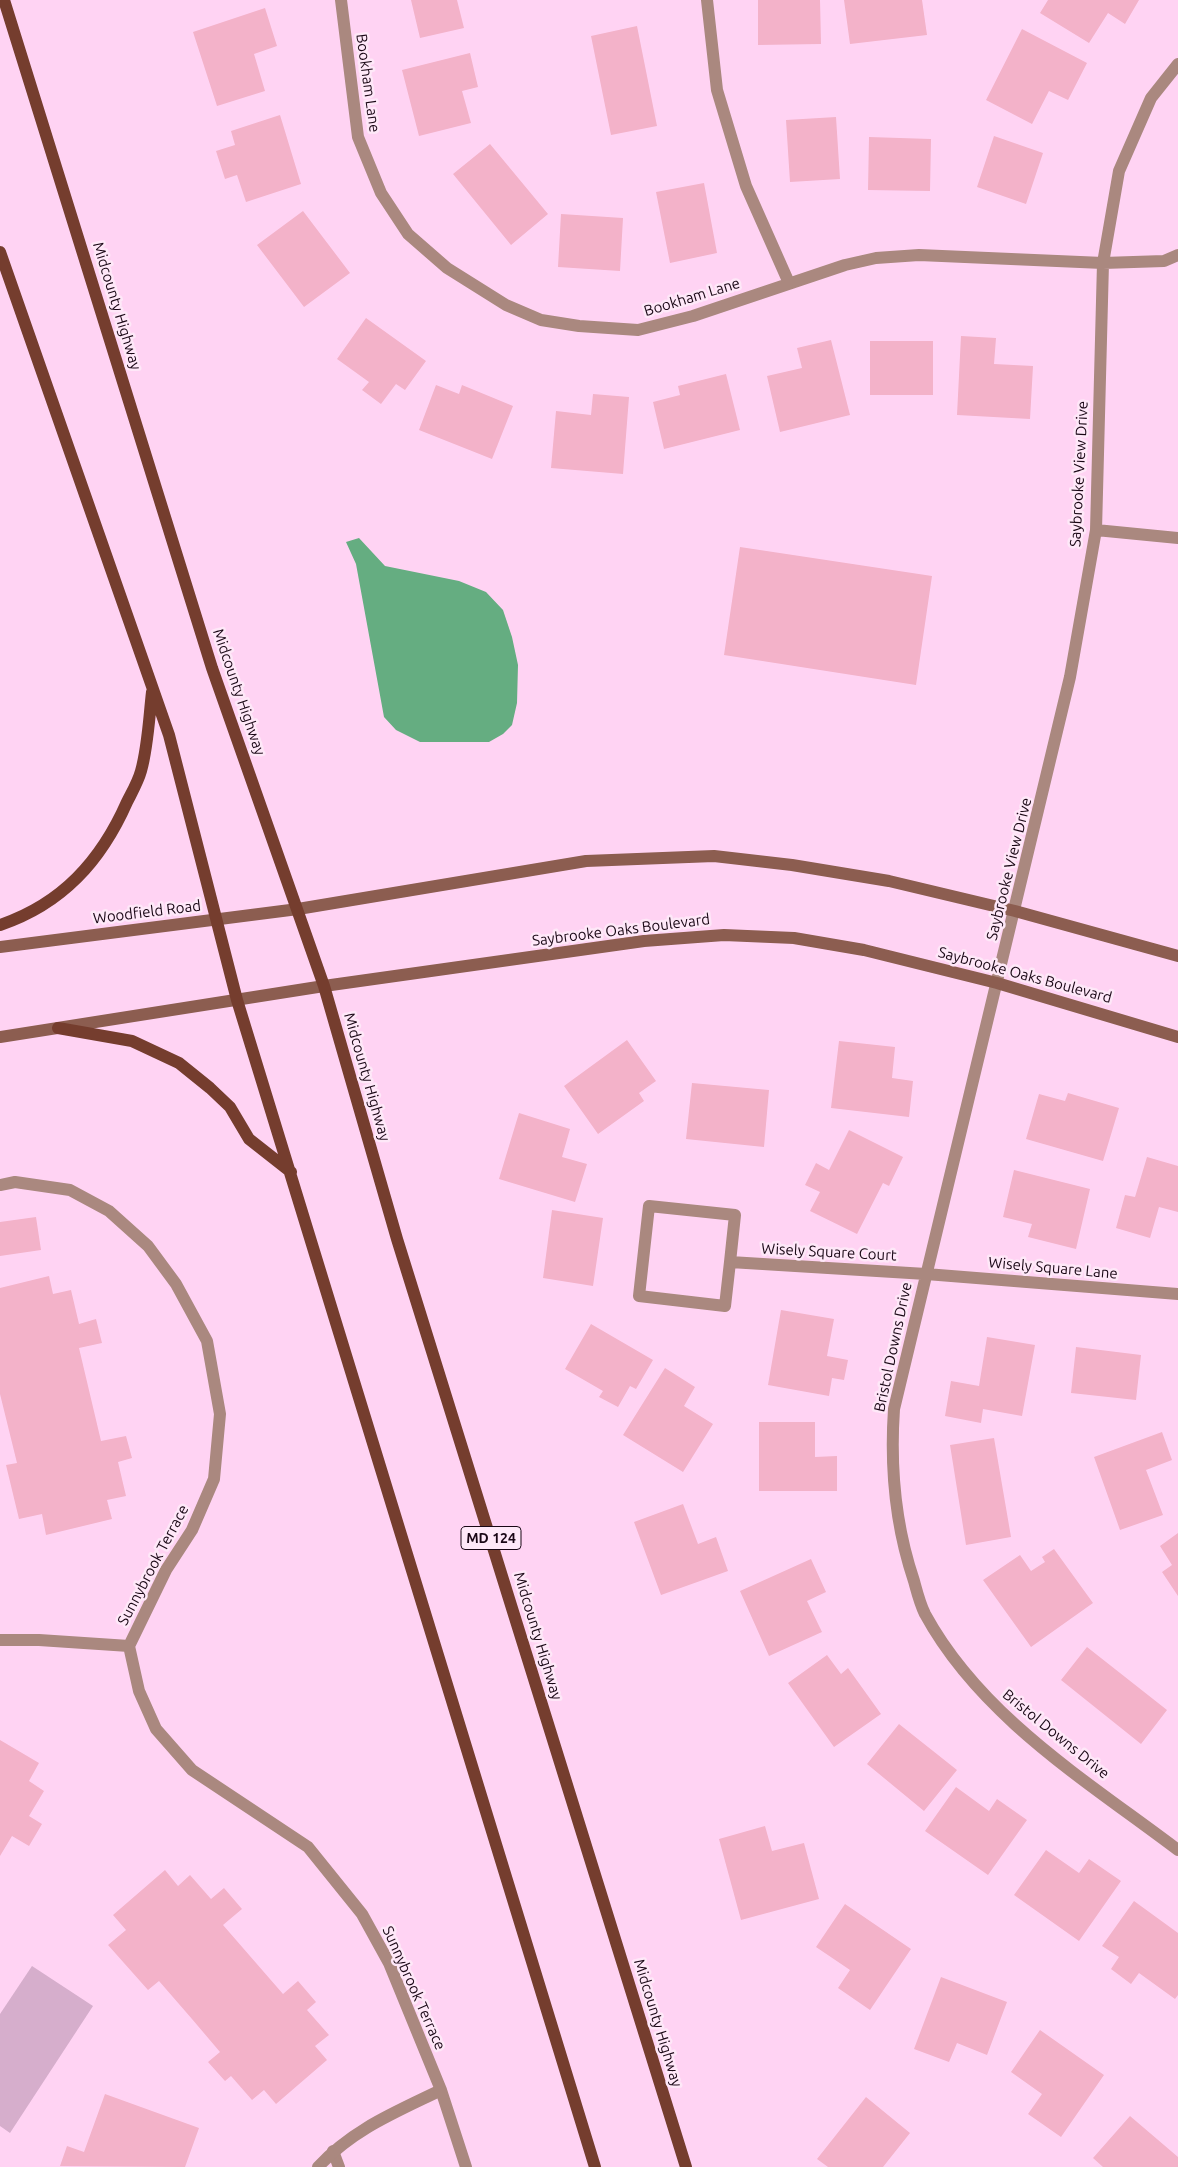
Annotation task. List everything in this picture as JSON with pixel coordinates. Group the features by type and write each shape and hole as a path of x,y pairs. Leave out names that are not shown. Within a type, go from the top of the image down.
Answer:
{"main road":[{"name":"Midcounty Highway","path":"4,0 212,668 324,986 397,1239 448,1396 686,2167"},
{"path":"0,252 169,735 237,1000 595,2167"},
{"path":"0,925 21,918 62,893 92,863 121,816 141,772 153,690"},
{"path":"58,1028 132,1041 179,1063 210,1088 230,1108 249,1139 291,1172"}],"street":[{"name":"Bookham Lane","path":"341,0 358,137 381,193 408,234 447,268 506,305 541,320 579,326 638,330 693,316 845,265 876,258 919,255 1103,263 1164,261 1178,255"},
{"path":"707,0 717,90 746,186 789,283"},
{"name":"Saybrooke View Drive","path":"997,983 1070,677 1096,530 1103,263 1119,171 1151,98 1178,64"},
{"path":"1096,530 1178,538"},
{"path":"298,909 586,861 714,856 792,865 889,881 1015,911 1178,956"},
{"name":"Woodfield Road","path":"0,947 298,909"},
{"name":"Saybrooke Oaks Boulevard","path":"237,1000 644,941 724,935 794,938 864,950 997,983 1178,1037"},
{"name":"Bristol Downs Drive","path":"997,983 894,1410 891,1454 903,1549 924,1612 953,1657 982,1694 1029,1737 1178,1850"},
{"path":"0,1037 237,1000"},
{"name":"Sunnybrook Terrace","path":"0,1185 16,1182 70,1190 109,1212 148,1246 176,1284 207,1341 220,1414 214,1479 192,1530 166,1570 129,1646 139,1691 156,1729 172,1750 192,1770 308,1847 362,1914 389,1963 441,2090 466,2167"},
{"path":"650,1206 735,1215 730,1262 725,1306 639,1296 650,1206"},
{"name":"Wisely Square Court","path":"730,1262 926,1274"},
{"name":"Wisely Square Lane","path":"926,1274 1178,1294"},
{"path":"0,1640 39,1640 129,1646"},
{"path":"318,2167 333,2151 366,2126 441,2090"},
{"path":"333,2151 338,2167"}],"shaded area":[{"path":"359,538 385,566 459,581 486,592 503,610 512,637 518,665 517,703 512,725 503,734 489,742 420,742 396,730 384,717 356,564 346,542"},
{"path":"32,1966 93,2006 10,2133 0,2126 0,2014"}],"building":[{"path":"411,0 457,0 464,28 420,38"},
{"path":"758,0 820,0 821,44 758,45"},
{"path":"844,0 922,0 927,35 850,44"},
{"path":"1048,0 1139,0 1125,24 1108,13 1089,43 1040,13"},
{"path":"265,8 277,46 254,54 265,91 217,106 193,32"},
{"path":"637,26 657,126 611,135 591,36"},
{"path":"1022,29 1087,63 1068,100 1049,91 1032,124 986,100"},
{"path":"470,53 478,87 462,91 471,123 419,136 402,70"},
{"path":"280,115 301,184 246,202 237,175 225,179 216,151 235,145 231,131"},
{"path":"836,117 840,179 790,182 786,120"},
{"path":"994,136 1043,153 1026,204 977,187"},
{"path":"869,137 931,139 930,191 868,190"},
{"path":"490,144 548,214 511,245 453,174"},
{"path":"704,183 717,253 670,263 656,192"},
{"path":"303,211 350,273 304,307 257,245"},
{"path":"561,214 623,218 620,271 558,267"},
{"path":"366,318 426,361 405,390 396,384 381,404 362,390 369,382 337,359"},
{"path":"961,336 996,338 994,364 1033,366 1030,419 957,415"},
{"path":"831,340 850,415 780,432 767,376 802,368 797,348"},
{"path":"870,341 933,341 933,395 870,395"},
{"path":"726,374 740,430 664,449 653,402 680,395 678,386"},
{"path":"436,385 459,394 462,385 513,406 492,459 419,430"},
{"path":"593,394 629,397 623,474 551,468 556,411 591,415"},
{"path":"740,547 932,576 916,685 724,655"},
{"path":"627,1040 656,1081 639,1093 644,1101 598,1134 564,1086"},
{"path":"839,1041 895,1047 892,1078 913,1081 909,1117 831,1108"},
{"path":"692,1083 769,1090 764,1147 686,1139"},
{"path":"1068,1093 1119,1108 1103,1161 1026,1139 1039,1094 1065,1101"},
{"path":"519,1113 570,1129 562,1157 587,1164 575,1202 499,1179"},
{"path":"849,1130 903,1157 889,1186 883,1183 857,1234 810,1211 820,1192 805,1185 816,1163 829,1170"},
{"path":"1147,1157 1178,1166 1178,1212 1159,1207 1150,1238 1116,1228 1125,1195 1135,1197"},
{"path":"1014,1170 1090,1189 1076,1249 1028,1237 1032,1224 1003,1217"},
{"path":"552,1210 603,1218 593,1286 543,1278"},
{"path":"36,1217 41,1250 0,1256 0,1222"},
{"path":"49,1276 53,1294 71,1290 79,1324 96,1319 102,1343 79,1348 101,1441 126,1436 132,1458 118,1462 126,1496 107,1500 112,1519 46,1535 42,1514 19,1519 6,1465 17,1463 0,1394 0,1288"},
{"path":"781,1310 834,1319 827,1356 848,1360 844,1380 832,1378 829,1396 768,1385"},
{"path":"591,1324 653,1360 636,1389 630,1386 618,1407 599,1397 603,1391 565,1369"},
{"path":"987,1337 1035,1345 1022,1416 983,1409 981,1423 945,1416 951,1381 979,1386"},
{"path":"1076,1347 1141,1355 1136,1400 1071,1393"},
{"path":"665,1368 695,1387 684,1406 713,1424 683,1472 623,1435"},
{"path":"759,1422 815,1422 815,1457 837,1456 837,1491 759,1491"},
{"path":"1162,1432 1172,1460 1146,1470 1163,1515 1120,1530 1094,1457"},
{"path":"994,1438 1011,1537 966,1545 950,1445"},
{"path":"683,1504 698,1544 716,1537 728,1571 661,1595 634,1522"},
{"path":"1178,1533 1178,1596 1162,1572 1172,1565 1160,1546"},
{"path":"1054,1549 1093,1603 1031,1647 983,1580 1020,1555 1031,1571 1045,1562 1042,1557"},
{"path":"811,1559 826,1592 807,1601 822,1632 769,1656 740,1591"},
{"path":"1087,1647 1167,1710 1141,1744 1061,1680"},
{"path":"827,1655 841,1674 848,1668 881,1714 834,1747 788,1683"},
{"path":"899,1724 957,1770 924,1811 867,1764"},
{"path":"0,1740 39,1763 29,1781 44,1791 29,1816 42,1824 29,1846 12,1836 0,1856"},
{"path":"956,1787 989,1811 997,1799 1027,1820 988,1875 925,1831"},
{"path":"765,1826 772,1851 804,1843 819,1899 741,1920 719,1839"},
{"path":"1046,1850 1079,1873 1089,1859 1121,1881 1079,1941 1014,1895"},
{"path":"165,1870 178,1886 190,1875 211,1899 224,1888 242,1909 223,1925 283,1994 298,1981 316,2002 307,2010 329,2035 315,2046 327,2060 276,2104 264,2090 252,2100 231,2076 225,2081 208,2062 220,2052 192,2019 159,1981 148,1990 108,1945 126,1930 113,1915"},
{"path":"1134,1901 1178,1933 1178,1995 1175,1999 1139,1973 1131,1984 1111,1969 1119,1957 1102,1946"},
{"path":"845,1904 911,1949 870,2010 838,1988 850,1970 816,1947"},
{"path":"941,1977 1007,2002 987,2055 957,2043 949,2062 914,2049"},
{"path":"1040,2030 1104,2075 1061,2137 1028,2114 1042,2094 1011,2072"},
{"path":"105,2094 199,2128 185,2167 60,2166 67,2146 84,2152"},
{"path":"866,2097 910,2133 883,2167 828,2167 817,2159"},
{"path":"1130,2116 1178,2157 1178,2167 1103,2167 1093,2158"}]}
